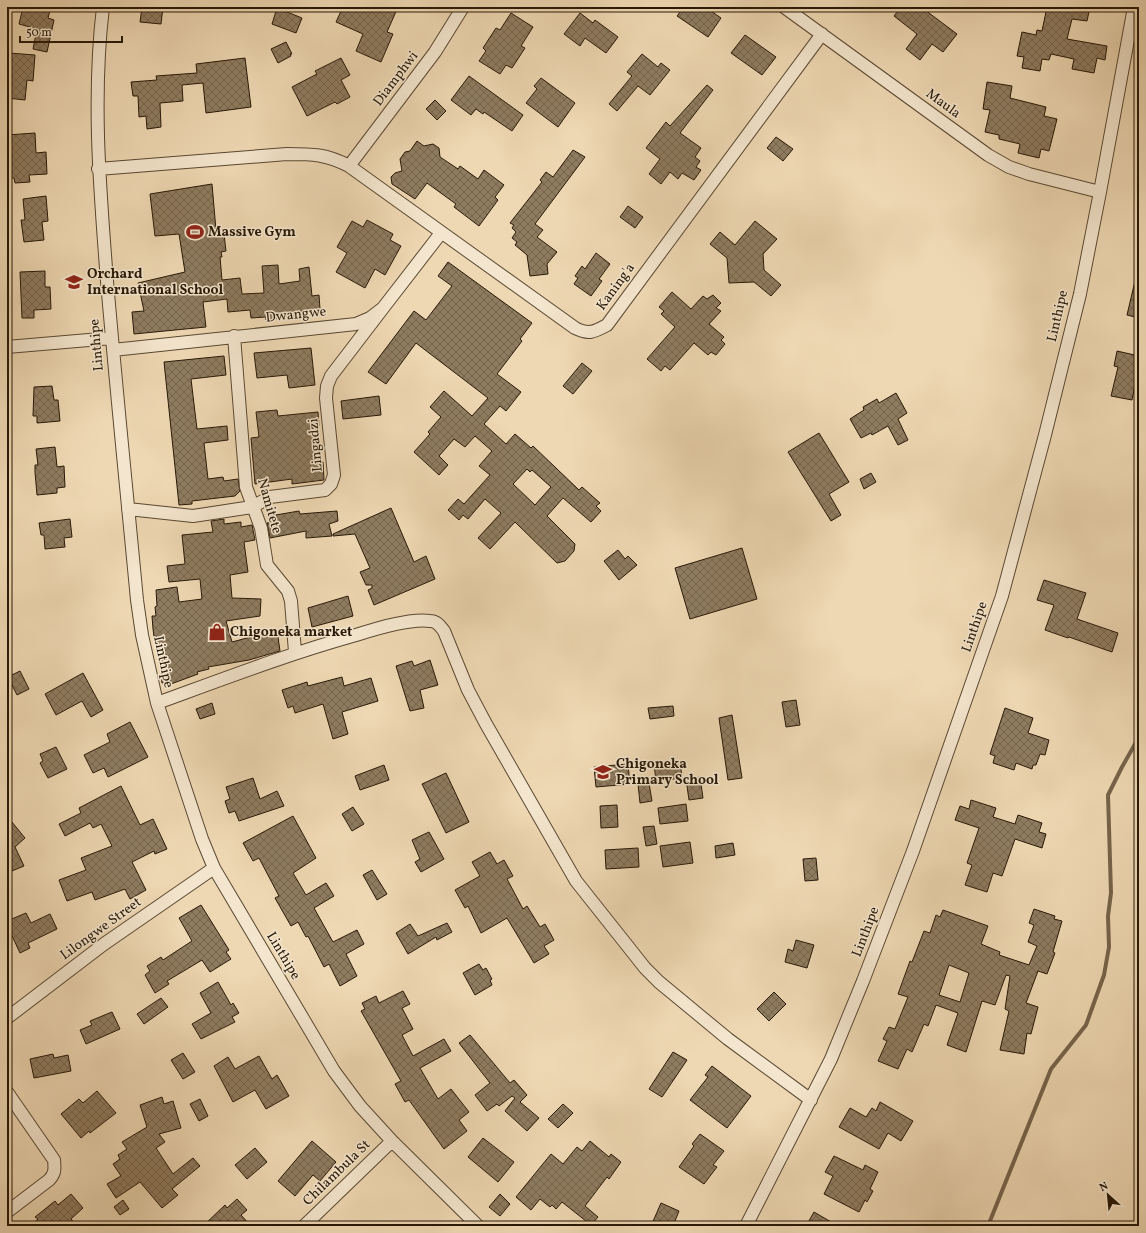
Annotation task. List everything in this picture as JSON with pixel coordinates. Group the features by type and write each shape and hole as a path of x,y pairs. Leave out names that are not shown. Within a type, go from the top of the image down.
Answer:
{"street":[{"name":"Linthipe","path":"104,7 98,75 98,169 128,509 142,635 157,703 202,839 214,868 334,1071 360,1106 392,1141 478,1226"},
{"name":"Diamphwi","path":"349,166 435,52 463,7"},
{"name":"Maula","path":"784,7 988,155 1009,167 1100,192"},
{"name":"Linthipe","path":"746,1226 834,1052 913,851 1002,596 1047,428 1080,294 1134,7"},
{"name":"Kaning'a","path":"349,166 575,328 584,333 596,331 607,325 822,34"},
{"path":"98,169 287,154 314,154 332,157 349,166"},
{"name":"Dwangwe","path":"113,350 356,324 370,318 383,308 441,233"},
{"name":"Lingadzi","path":"128,509 193,516 252,507 270,497 325,490 331,484 334,475 326,398 327,386 331,376 383,308"},
{"name":"Namitete","path":"234,336 246,487 252,507 261,528 267,566 288,590 291,601 295,652"},
{"path":"7,347 112,338"},
{"path":"157,703 295,652 383,627 424,620 439,624 444,631 468,690 486,724 576,881 645,968 659,982 728,1039 811,1100"},
{"name":"Lilongwe Street","path":"7,1018 104,944 214,868"},
{"path":"7,1092 54,1160 55,1168 54,1175 7,1212"},
{"name":"Chilambula St","path":"304,1226 392,1141"}],"building":[{"path":"23,7 51,7 48,18 54,20 47,52 33,49 37,29 19,24"},
{"path":"142,7 163,7 161,24 140,22"},
{"path":"343,7 398,7 387,32 393,34 381,62 356,51 363,34 336,22"},
{"path":"684,7 705,7 721,18 708,37 677,16"},
{"path":"901,7 921,7 957,34 943,52 932,44 920,60 906,49 917,34 894,16"},
{"path":"1047,7 1090,7 1087,21 1072,19 1067,39 1107,46 1105,60 1097,58 1094,73 1072,69 1074,59 1051,54 1049,60 1042,59 1040,71 1022,68 1024,57 1017,56 1022,32 1036,35 1037,30 1042,31"},
{"path":"277,8 302,18 296,33 272,24"},
{"path":"511,13 533,27 521,46 525,48 512,68 506,65 500,74 479,61 486,51 483,48 496,28 500,30"},
{"path":"580,13 593,23 595,20 618,37 606,53 585,38 580,46 564,34"},
{"path":"745,35 776,57 762,75 731,53"},
{"path":"286,42 292,54 278,63 271,49"},
{"path":"9,53 35,55 33,81 27,80 25,100 7,98 7,63"},
{"path":"642,54 658,67 661,63 670,70 650,95 638,86 617,111 609,104 632,76 627,72"},
{"path":"245,58 251,107 206,113 203,83 182,85 183,101 160,103 161,127 147,129 146,116 139,117 138,96 133,96 131,82 157,80 156,76 197,73 196,64"},
{"path":"341,58 350,75 341,80 350,97 337,104 335,102 307,116 292,87 317,74 315,71"},
{"path":"469,76 523,115 512,131 484,112 483,114 476,109 471,115 451,100"},
{"path":"541,78 575,103 558,127 526,103 537,89 534,86"},
{"path":"987,82 1012,86 1010,98 1046,107 1044,116 1057,119 1049,151 1041,149 1039,158 1018,153 1020,144 999,139 999,135 985,132 990,110 983,109"},
{"path":"707,85 713,90 680,133 701,148 695,157 700,161 696,167 701,170 694,180 682,173 678,179 670,172 661,184 649,174 660,159 646,148 666,122 670,126"},
{"path":"435,100 446,111 437,120 426,109"},
{"path":"35,133 36,153 46,152 47,174 29,175 30,182 15,183 14,178 7,178 7,135"},
{"path":"776,137 793,149 783,161 767,148"},
{"path":"417,141 424,146 433,144 439,148 440,157 458,169 460,166 478,179 484,170 504,185 495,197 498,200 479,226 454,207 456,204 427,183 415,199 392,184 391,177 395,173 402,171 400,159 405,152 410,151"},
{"path":"573,150 585,157 535,224 543,230 537,237 557,252 547,264 548,274 530,276 527,255 515,245 517,242 512,238 516,232 512,228 514,225 510,223 542,182 540,180 546,172 553,177"},
{"path":"212,184 217,235 224,234 226,251 221,252 222,257 220,257 222,280 240,278 242,294 264,293 262,266 278,265 279,284 300,281 299,269 309,267 312,296 319,295 320,309 296,312 296,315 281,316 281,318 266,320 266,317 251,318 250,310 228,312 227,299 203,302 206,327 134,334 132,312 144,311 138,283 185,272 179,234 155,236 150,194"},
{"path":"46,196 48,221 42,222 44,240 24,242 21,220 25,220 23,199"},
{"path":"628,206 643,217 635,228 620,217"},
{"path":"367,220 393,234 390,240 401,246 385,275 375,269 365,288 336,272 347,253 337,247 352,221 363,227"},
{"path":"755,221 777,239 763,254 764,270 781,285 771,296 754,282 729,283 727,258 710,244 720,232 735,245"},
{"path":"596,253 610,264 599,279 602,281 591,296 574,284 578,278 575,276 582,266 585,269"},
{"path":"448,262 532,323 520,339 522,341 497,374 521,392 506,411 500,406 484,424 506,444 515,434 531,448 533,446 579,490 582,487 600,503 596,506 601,511 591,522 563,498 547,516 575,544 574,551 565,561 557,563 515,522 490,549 478,538 501,513 485,499 468,519 463,515 459,520 448,510 458,499 464,504 490,475 479,466 492,451 475,436 465,447 454,439 439,456 448,465 439,475 414,452 430,434 428,432 441,417 430,407 444,391 472,416 488,398 416,343 386,384 368,372 414,311 426,320 452,286 438,276","holes":["527,469 530,472 532,470 551,487 535,505 513,484"]},
{"path":"45,271 45,287 50,287 51,309 34,310 34,318 22,318 20,272"},
{"path":"1135,281 1139,281 1139,318 1127,315"},
{"path":"672,292 691,309 703,296 707,299 713,295 721,303 716,308 721,311 709,324 724,337 721,340 725,344 716,355 711,352 708,355 694,343 670,370 665,366 661,371 647,359 675,327 661,314 664,311 659,307"},
{"path":"311,348 315,385 289,388 287,375 257,378 254,353"},
{"path":"1117,351 1139,356 1139,380 1136,380 1132,400 1111,396 1118,367 1114,366"},
{"path":"224,356 226,375 191,379 197,429 227,426 228,440 204,443 208,479 223,477 224,481 238,479 240,491 235,496 192,501 192,504 179,505 164,362"},
{"path":"582,363 592,371 573,394 563,386"},
{"path":"52,386 54,400 58,400 60,421 37,423 37,416 33,416 34,387"},
{"path":"896,393 907,413 898,419 908,440 898,445 888,426 872,435 871,433 861,438 850,419 864,410 863,407 877,399 879,403"},
{"path":"379,396 381,415 343,419 341,401"},
{"path":"277,410 278,416 318,412 319,426 315,426 319,462 323,462 324,480 292,484 292,479 255,484 251,438 259,437 256,412"},
{"path":"819,433 849,482 829,494 841,515 831,521 788,452"},
{"path":"55,447 57,467 64,466 65,487 57,488 57,493 37,495 35,465 38,465 36,449"},
{"path":"871,473 876,482 864,489 860,479"},
{"path":"391,508 414,562 426,556 435,579 374,605 368,590 372,588 372,585 366,585 360,572 370,568 355,534 333,536 333,534"},
{"path":"299,511 300,514 337,511 338,521 329,524 332,536 306,538 306,531 270,538 267,523 271,522 270,516"},
{"path":"70,519 72,537 64,538 65,547 45,549 44,535 41,535 39,523"},
{"path":"224,519 224,524 241,522 241,527 252,525 255,540 244,542 248,572 230,575 232,598 261,599 260,616 226,621 232,642 277,630 280,651 249,660 208,667 209,669 197,672 198,674 171,684 170,680 162,683 158,644 155,644 152,616 156,616 156,590 177,587 179,602 202,599 200,579 169,582 167,566 185,564 182,535 213,532 211,521"},
{"path":"742,548 757,599 690,619 675,568"},
{"path":"618,550 625,559 628,556 637,565 619,580 604,561"},
{"path":"1044,580 1086,593 1077,619 1118,633 1112,652 1045,630 1054,605 1037,600"},
{"path":"348,596 353,616 312,627 308,608"},
{"path":"430,660 438,685 420,690 424,708 410,711 396,666 412,661 414,666"},
{"path":"20,671 29,689 17,695 8,677"},
{"path":"83,673 103,710 91,717 82,701 56,715 45,694"},
{"path":"342,677 344,686 371,678 378,701 342,712 348,734 333,739 323,704 295,713 293,706 288,708 282,690 307,682 308,686"},
{"path":"796,700 800,725 786,727 782,702"},
{"path":"212,703 215,714 200,719 196,709"},
{"path":"673,706 674,716 650,719 648,708"},
{"path":"1005,708 1033,718 1028,733 1049,740 1045,755 1040,754 1036,765 1033,765 1032,769 1016,763 1014,770 993,763 995,756 990,754"},
{"path":"732,715 742,778 728,780 719,718"},
{"path":"130,722 148,757 108,777 104,768 93,773 84,755 110,742 107,734"},
{"path":"56,747 67,769 48,778 40,763 43,761 40,754"},
{"path":"680,761 682,778 656,781 654,764"},
{"path":"628,764 630,784 596,787 594,767"},
{"path":"384,765 389,780 360,790 355,776"},
{"path":"446,773 469,822 446,833 422,784"},
{"path":"700,777 703,798 689,800 686,779"},
{"path":"253,778 260,799 277,791 284,806 239,821 235,811 229,813 225,801 230,799 226,787"},
{"path":"649,783 652,801 640,803 638,784"},
{"path":"121,786 140,825 153,819 167,849 155,854 154,851 132,862 146,890 130,899 125,889 95,900 92,892 67,901 59,880 86,870 81,858 112,846 101,824 93,828 90,823 65,836 59,824 81,813 79,808"},
{"path":"971,800 996,808 993,817 1015,824 1018,815 1042,823 1039,832 1046,834 1042,848 1015,839 1002,876 993,873 987,892 965,885 972,865 967,863 979,828 955,820 960,806 969,809"},
{"path":"686,804 688,821 660,824 658,808"},
{"path":"617,805 618,827 601,828 600,806"},
{"path":"353,807 364,824 352,831 342,814"},
{"path":"7,816 25,838 15,847 24,866 7,873"},
{"path":"293,816 316,858 293,873 306,895 326,883 334,896 314,908 333,942 357,930 364,944 346,954 357,976 340,986 329,964 324,967 308,936 306,937 298,922 291,926 275,898 279,896 259,858 253,861 243,843"},
{"path":"654,826 657,844 646,846 643,827"},
{"path":"429,832 444,859 421,872 415,862 420,859 412,840"},
{"path":"690,842 693,863 663,867 660,846"},
{"path":"733,843 735,855 716,858 715,846"},
{"path":"638,848 639,867 606,869 605,850"},
{"path":"490,852 497,864 504,860 513,876 507,879 523,909 527,906 540,927 545,924 554,940 544,946 549,954 534,963 507,918 481,933 468,906 465,908 455,890 480,876 472,862"},
{"path":"816,858 818,880 805,881 803,859"},
{"path":"372,870 387,894 377,900 363,875"},
{"path":"201,905 229,950 226,952 231,959 210,972 202,960 167,981 169,984 155,993 145,975 150,971 147,966 161,957 163,960 192,941 179,918"},
{"path":"1034,909 1055,916 1054,919 1062,921 1053,952 1055,953 1047,974 1038,971 1026,1003 1038,1007 1031,1034 1027,1033 1024,1054 1000,1050 1009,1011 1005,1009 1010,976 1006,975 995,1005 982,1001 966,1052 947,1045 958,1013 936,1005 928,1026 924,1024 912,1052 907,1049 898,1069 878,1061 887,1041 883,1039 889,1027 895,1029 908,997 898,994 910,961 912,962 924,931 930,933 936,915 940,917 943,910 988,926 981,944 1000,952 999,955 1029,965 1037,946 1028,942 1034,925 1029,923","holes":["949,965 969,973 960,1002 939,995"]},
{"path":"26,913 31,923 50,914 57,929 28,943 30,948 20,953 7,925 7,921"},
{"path":"447,923 452,932 437,940 436,937 408,954 396,933 410,924 418,936"},
{"path":"796,940 814,945 807,968 785,962 788,949 793,951"},
{"path":"479,964 483,970 486,968 492,979 490,980 492,985 475,995 463,973"},
{"path":"218,982 231,1005 233,1003 239,1013 232,1017 235,1022 201,1039 192,1024 211,1013 200,993"},
{"path":"403,991 410,1004 402,1008 413,1029 402,1035 413,1056 444,1039 451,1051 420,1068 438,1099 451,1089 469,1112 459,1120 467,1131 444,1149 409,1100 405,1102 395,1084 401,1081 361,1011 365,1009 362,1003 376,996 379,1003"},
{"path":"774,992 786,1004 769,1021 757,1009"},
{"path":"161,998 168,1007 144,1024 137,1014"},
{"path":"112,1012 120,1029 86,1044 80,1030 92,1025 90,1021"},
{"path":"470,1035 510,1083 514,1080 527,1095 520,1102 539,1118 527,1131 505,1111 515,1098 512,1096 499,1106 497,1104 487,1111 475,1095 490,1083 459,1043"},
{"path":"673,1052 687,1060 662,1097 649,1089"},
{"path":"183,1053 195,1072 183,1079 171,1060"},
{"path":"53,1054 54,1058 68,1055 71,1071 34,1078 30,1059"},
{"path":"259,1056 272,1079 277,1075 289,1096 266,1109 255,1090 233,1102 214,1066 228,1057 235,1069"},
{"path":"712,1066 751,1096 727,1128 690,1100 708,1077 705,1075"},
{"path":"97,1091 116,1113 81,1138 61,1114 79,1099 83,1103"},
{"path":"162,1097 164,1104 173,1101 181,1128 159,1134 165,1142 156,1148 173,1174 193,1158 200,1166 172,1189 178,1195 162,1208 140,1182 116,1198 107,1184 121,1176 113,1164 120,1159 118,1155 127,1149 122,1142 147,1127 140,1105"},
{"path":"200,1099 208,1116 199,1121 190,1104"},
{"path":"880,1102 913,1121 901,1141 888,1133 879,1149 839,1127 850,1108 866,1117 872,1108 876,1111"},
{"path":"563,1104 573,1113 558,1128 548,1119"},
{"path":"700,1134 724,1151 713,1165 717,1167 704,1184 679,1167 694,1146 692,1144"},
{"path":"483,1138 514,1162 498,1182 468,1157"},
{"path":"312,1141 336,1162 320,1181 313,1175 295,1196 278,1181"},
{"path":"590,1141 609,1157 611,1154 621,1162 609,1179 607,1177 585,1206 598,1217 591,1225 562,1202 556,1209 552,1205 550,1207 540,1199 531,1210 516,1197 551,1154 563,1164 577,1147 582,1151"},
{"path":"255,1148 267,1162 247,1179 235,1165"},
{"path":"834,1156 863,1170 865,1165 878,1172 870,1189 873,1191 867,1202 865,1200 859,1212 824,1194 833,1176 825,1172"},
{"path":"71,1194 83,1208 71,1219 77,1226 30,1226 38,1219 35,1217 55,1201 58,1205"},
{"path":"500,1194 510,1204 500,1216 489,1207"},
{"path":"237,1199 247,1210 241,1215 251,1226 203,1226 225,1205 227,1208"},
{"path":"123,1200 129,1209 120,1215 114,1207"},
{"path":"661,1203 679,1211 673,1226 651,1226"},
{"path":"814,1212 838,1226 806,1226"}],"waterway":[{"path":"988,1226 1051,1069 1086,1025 1104,975 1109,947 1108,916 1111,893 1108,795 1139,737"}],"place":[{"name":"Massive Gym","path":"195,232"},
{"name":"Orchard International School","path":"74,282"},
{"name":"Chigoneka market","path":"217,632"},
{"name":"Chigoneka Primary School","path":"603,772"}]}
